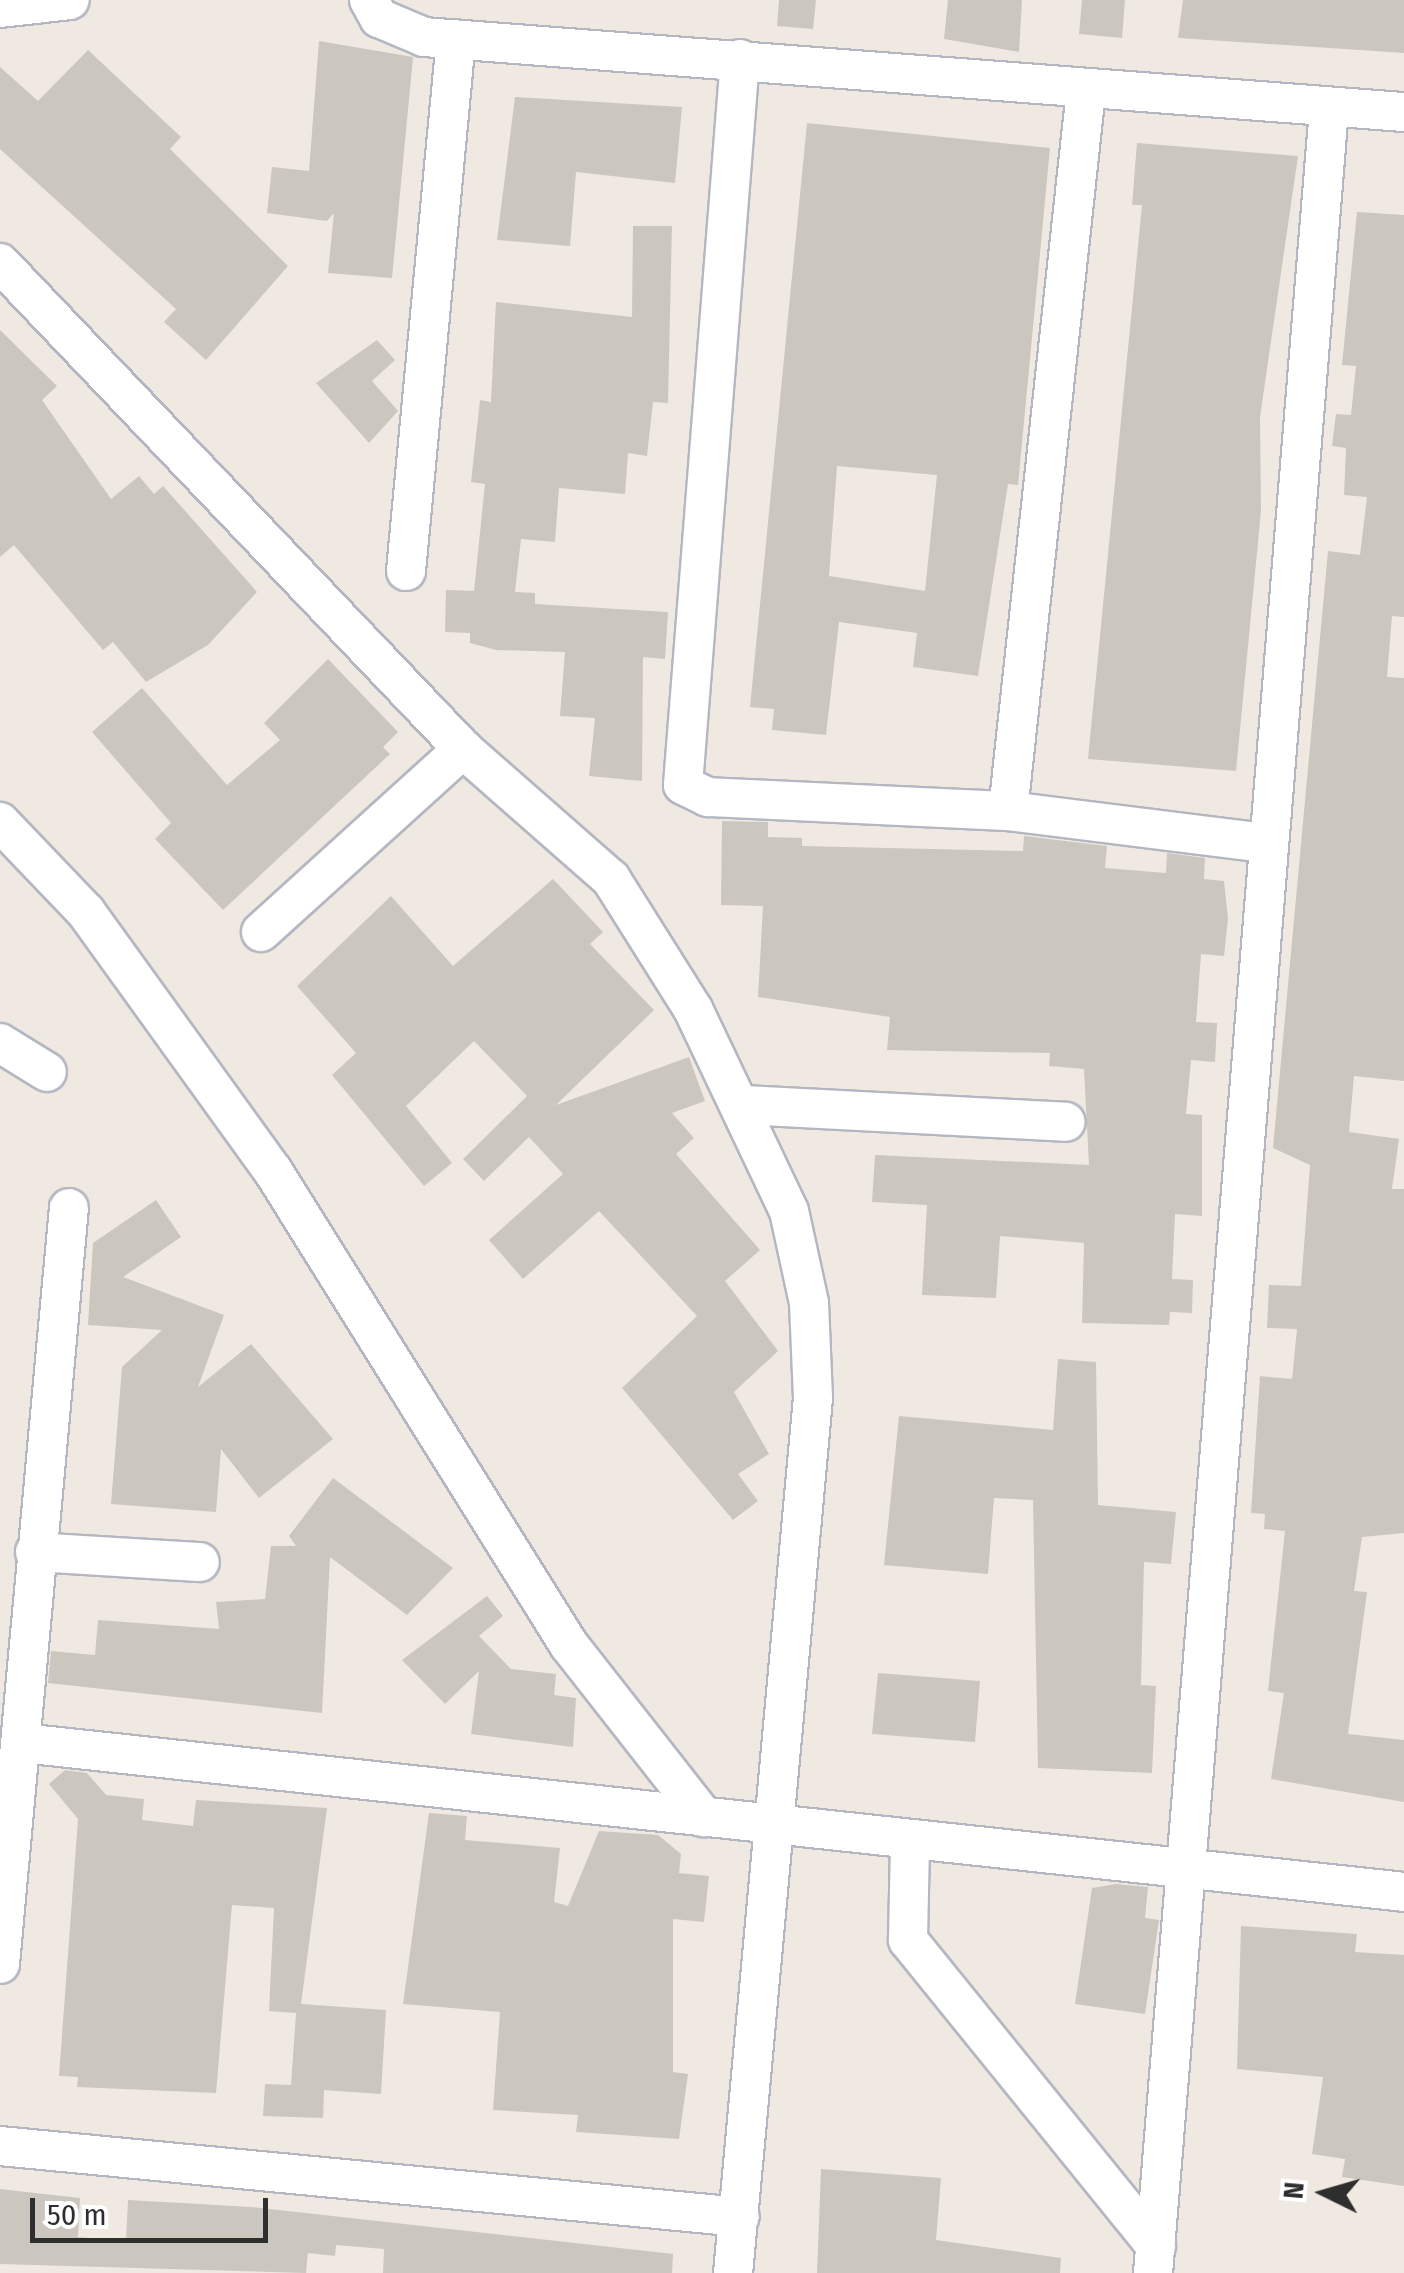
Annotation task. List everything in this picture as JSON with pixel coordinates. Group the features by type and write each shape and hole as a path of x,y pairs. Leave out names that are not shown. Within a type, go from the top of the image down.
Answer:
{"street":[{"path":"0,8 70,0"},
{"path":"369,0 403,31 456,40 740,59 1086,91 1404,112"},
{"path":"406,571 456,40"},
{"path":"740,59 682,785 708,797 1008,811 1266,843"},
{"path":"1008,811 1086,91"},
{"path":"1154,2260 1266,843 1329,107"},
{"path":"0,263 463,749 611,880 744,1106 790,1211 809,1303 812,1398 778,1825 732,2273"},
{"path":"260,932 463,749"},
{"path":"0,822 86,912 273,1171 569,1645 704,1817"},
{"path":"0,1044 47,1072"},
{"path":"744,1106 1066,1122"},
{"path":"0,1964 69,1208"},
{"path":"35,1552 200,1562"},
{"path":"22,1743 778,1825 910,1844 1404,1892"},
{"path":"910,1844 908,1940 1154,2260"},
{"path":"0,2146 740,2216"}],"building":[{"path":"779,0 816,0 813,29 777,26"},
{"path":"948,0 1022,0 1019,52 944,39"},
{"path":"1082,0 1125,0 1122,38 1079,34"},
{"path":"1183,0 1404,0 1404,53 1178,38"},
{"path":"319,41 413,57 392,278 328,273 334,213 327,221 267,213 272,167 309,171"},
{"path":"88,50 181,137 170,149 288,266 206,360 164,322 176,309 0,149 0,67 38,101"},
{"path":"515,97 682,107 675,183 576,172 570,246 497,240"},
{"path":"807,123 1050,148 1018,485 1008,484 978,676 913,667 917,633 839,622 826,735 772,730 774,709 750,707","holes":["837,466 937,475 925,591 829,576"]},
{"path":"1137,143 1298,156 1260,417 1261,511 1236,771 1088,759 1142,205 1132,205"},
{"path":"1357,212 1404,215 1404,617 1392,616 1387,677 1404,678 1404,1081 1354,1076 1349,1132 1399,1139 1392,1189 1404,1189 1404,1533 1362,1537 1354,1591 1367,1592 1348,1734 1404,1740 1404,1802 1271,1779 1284,1693 1268,1691 1285,1531 1264,1529 1265,1514 1251,1513 1260,1376 1292,1379 1297,1329 1267,1328 1269,1285 1301,1286 1310,1165 1273,1148 1328,551 1360,555 1367,497 1344,495 1346,448 1332,446 1336,414 1351,415 1356,366 1342,365"},
{"path":"633,226 672,226 668,403 653,402 647,456 628,453 625,494 559,488 555,542 521,539 515,592 535,593 535,604 668,612 665,659 643,657 642,781 589,776 595,718 560,716 565,652 496,650 470,643 470,633 445,632 446,590 474,591 485,484 471,482 480,400 491,402 496,302 632,317"},
{"path":"0,330 57,386 42,400 111,499 139,476 154,494 163,486 257,592 208,645 146,682 113,642 103,650 14,545 0,557"},
{"path":"377,340 395,360 372,381 398,411 369,443 316,383"},
{"path":"328,659 398,732 383,747 390,754 223,910 155,839 171,823 92,732 142,688 227,785 280,740 264,723"},
{"path":"722,821 768,822 768,837 802,838 802,846 1023,851 1024,836 1107,846 1105,868 1166,873 1167,853 1205,858 1204,879 1224,881 1228,919 1224,956 1201,954 1196,1022 1217,1023 1215,1062 1191,1060 1186,1114 1202,1115 1202,1216 1175,1214 1172,1279 1193,1280 1192,1313 1170,1312 1169,1325 1082,1323 1084,1243 1000,1236 996,1298 922,1295 927,1205 872,1202 875,1155 1089,1165 1084,1069 1049,1066 1050,1053 887,1050 890,1017 758,997 763,906 721,905"},
{"path":"553,879 603,932 590,944 654,1010 556,1105 689,1057 705,1101 672,1113 694,1138 676,1154 760,1250 725,1281 778,1351 734,1392 769,1454 738,1474 758,1501 733,1520 622,1388 697,1316 599,1211 523,1279 489,1240 563,1174 529,1137 484,1181 463,1159 527,1096 474,1041 406,1106 452,1163 424,1186 332,1075 356,1053 297,986 391,896 453,966"},
{"path":"156,1200 181,1237 123,1277 224,1315 198,1387 251,1344 333,1439 259,1498 221,1449 216,1512 111,1504 122,1367 162,1330 88,1325 93,1243"},
{"path":"1058,1359 1096,1362 1098,1505 1176,1512 1171,1564 1144,1562 1141,1685 1156,1686 1152,1773 1038,1768 1033,1500 994,1498 988,1574 884,1565 899,1416 1053,1430"},
{"path":"333,1478 453,1568 407,1615 330,1557 322,1713 48,1683 51,1651 95,1655 98,1620 219,1629 216,1602 265,1599 271,1546 296,1546 289,1536"},
{"path":"487,1596 503,1616 479,1636 511,1669 556,1674 554,1695 576,1698 573,1747 471,1734 479,1671 445,1704 402,1660"},
{"path":"878,1673 980,1681 975,1742 872,1734"},
{"path":"65,1770 87,1773 106,1795 144,1799 142,1820 193,1826 196,1800 327,1808 301,2004 386,2010 381,2094 324,2090 323,2118 263,2116 265,2084 291,2085 296,2013 269,2011 274,1908 232,1905 216,2093 77,2087 78,2077 59,2076 78,1819 49,1784"},
{"path":"429,1813 467,1816 465,1840 560,1848 554,1902 568,1906 599,1831 658,1835 681,1854 679,1873 709,1876 704,1922 673,1919 673,2072 688,2074 679,2139 576,2132 578,2115 493,2110 500,2012 403,2004"},
{"path":"1116,1884 1148,1887 1145,1918 1159,1920 1145,2014 1075,2004 1092,1888"},
{"path":"1241,1926 1357,1934 1355,1952 1404,1955 1404,2186 1342,2177 1345,2159 1312,2154 1323,2077 1237,2069"},
{"path":"821,2169 941,2178 936,2240 1061,2258 1060,2273 817,2273"},
{"path":"0,2189 80,2198 78,2237 126,2241 128,2200 251,2207 673,2254 672,2273 383,2273 384,2249 336,2245 335,2256 308,2253 306,2273 0,2264"}]}
